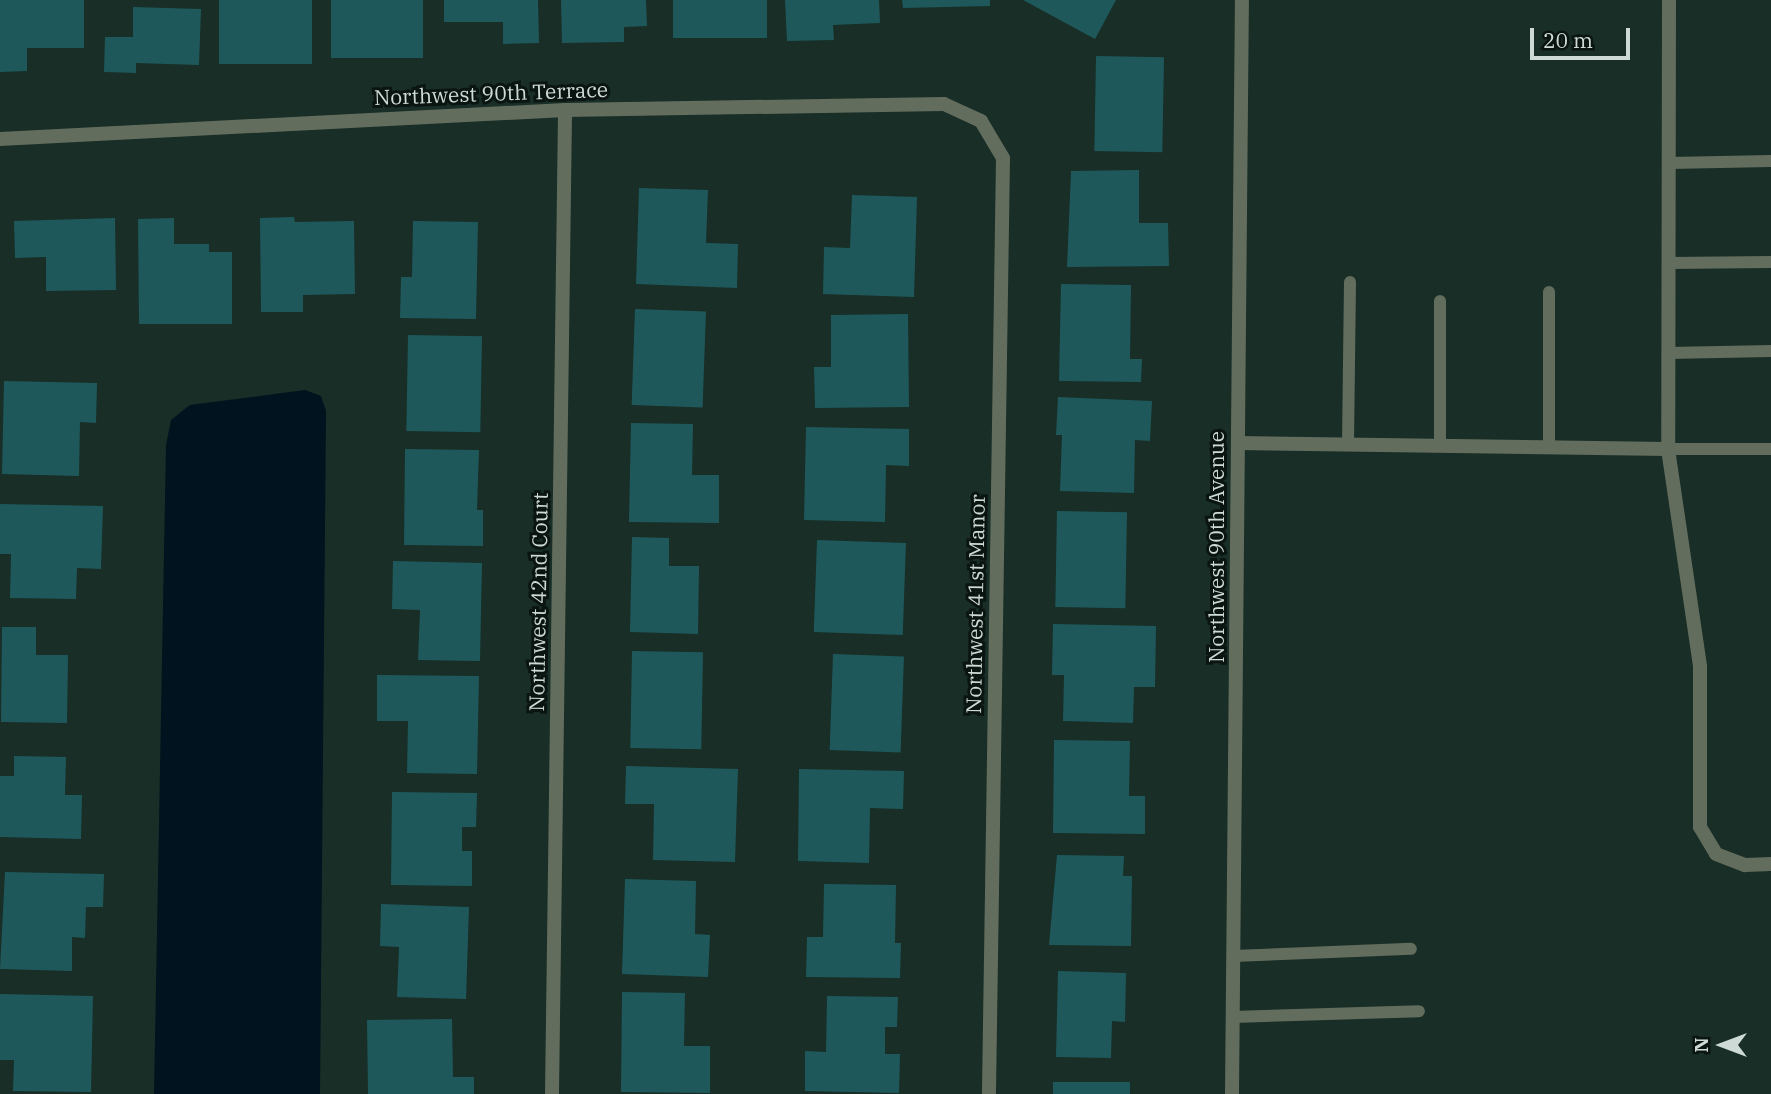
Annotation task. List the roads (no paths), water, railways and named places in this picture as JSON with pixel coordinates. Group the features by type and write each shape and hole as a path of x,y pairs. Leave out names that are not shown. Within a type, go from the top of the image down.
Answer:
{"street":[{"name":"Northwest 90th Avenue","path":"1232,1094 1242,0"},
{"path":"1670,0 1668,449 1700,667 1700,827 1716,854 1745,865 1771,864"},
{"name":"Northwest 90th Terrace","path":"0,139 565,110 944,104 981,121"},
{"name":"Northwest 42nd Court","path":"552,1094 565,110"},
{"name":"Northwest 41st Manor","path":"981,121 1003,158 989,1094"},
{"path":"1238,443 1668,449"}],"lane":[{"path":"1669,163 1771,161"},
{"path":"1669,263 1771,262"},
{"path":"1348,445 1350,282"},
{"path":"1549,292 1549,447"},
{"path":"1440,301 1440,446"},
{"path":"1668,353 1771,351"},
{"path":"1668,449 1771,449"},
{"path":"1233,956 1411,949"},
{"path":"1233,1017 1419,1011"}],"water":[{"path":"305,390 321,396 326,411 320,1094 154,1094 166,445 171,420 190,405"}]}
